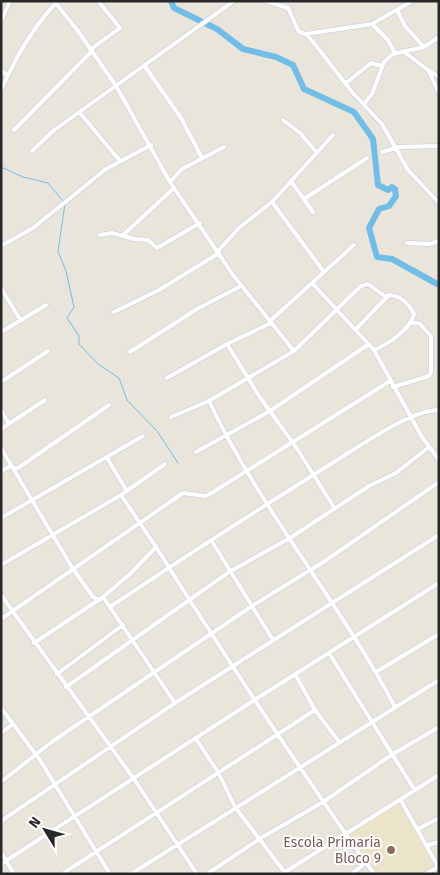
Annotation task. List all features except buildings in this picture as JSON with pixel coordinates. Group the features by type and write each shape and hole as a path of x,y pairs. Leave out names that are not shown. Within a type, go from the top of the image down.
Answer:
{"street":[{"path":"1,21 10,1"},
{"path":"14,130 91,50 120,28 98,1"},
{"path":"32,151 53,131 234,1"},
{"path":"266,1 286,6 300,32 306,34 372,24 412,1"},
{"path":"1,90 29,39 55,2 116,86 174,188 242,286 294,351"},
{"path":"398,10 404,26 424,47"},
{"path":"372,24 388,40 395,53"},
{"path":"306,34 382,124 408,170 415,174 439,203"},
{"path":"364,104 372,94 382,66 395,53 424,47 439,37"},
{"path":"403,51 439,77"},
{"path":"346,83 371,63 382,66"},
{"path":"144,65 172,106 202,158"},
{"path":"1,70 8,76"},
{"path":"428,70 439,93"},
{"path":"80,112 120,161"},
{"path":"283,120 300,132 317,153"},
{"path":"114,312 159,290 218,252 240,227 272,202 333,136"},
{"path":"1,246 33,228 95,177 151,145"},
{"path":"382,152 395,148 439,146"},
{"path":"170,182 178,172 224,147"},
{"path":"304,199 367,158"},
{"path":"292,181 313,212"},
{"path":"122,236 174,188"},
{"path":"272,202 324,272"},
{"path":"100,235 112,233 150,241 157,248 200,223"},
{"path":"407,242 429,244 439,241"},
{"path":"168,378 270,322 354,245"},
{"path":"313,284 374,350 411,418 439,460"},
{"path":"171,417 209,401 294,351 364,284 368,284 386,297 397,296 408,304 414,314 411,323 390,343 374,350"},
{"path":"130,352 197,309 242,286"},
{"path":"1,288 20,321"},
{"path":"356,329 386,297"},
{"path":"1,332 46,305"},
{"path":"393,387 428,376 431,372 431,336 419,323 411,323"},
{"path":"227,344 248,379 335,508"},
{"path":"196,452 270,411 369,344"},
{"path":"1,382 48,351"},
{"path":"1,618 183,493 205,496 390,381"},
{"path":"1,429 46,400"},
{"path":"209,401 226,436 246,470 355,636 395,707"},
{"path":"1,471 14,467 109,405"},
{"path":"1,410 9,424"},
{"path":"110,607 268,502 378,435 425,410 439,410"},
{"path":"1,518 32,502 143,436"},
{"path":"66,687 229,572 290,538 369,486 396,473 429,447"},
{"path":"1,448 73,569 93,597 92,605"},
{"path":"107,458 127,491"},
{"path":"1,565 121,495 165,464"},
{"path":"1,782 36,754 155,672 439,482"},
{"path":"121,495 189,601 256,699 276,734 344,834 374,874"},
{"path":"1,821 55,783 235,667 273,640 333,604 439,535"},
{"path":"211,540 229,572 273,640"},
{"path":"34,642 102,598 131,574 156,547"},
{"path":"1,864 77,817 295,674 439,584"},
{"path":"1,595 134,779 197,874"},
{"path":"93,597 102,598 110,607 175,704"},
{"path":"57,674 122,625"},
{"path":"376,672 439,634"},
{"path":"329,653 394,754 414,789"},
{"path":"295,674 316,710 340,742"},
{"path":"131,874 439,680"},
{"path":"1,708 36,754 77,817 110,874"},
{"path":"62,874 96,850 316,710"},
{"path":"1,733 14,724"},
{"path":"207,874 261,838 323,802 394,754 439,728"},
{"path":"196,739 218,772 236,807 261,838 284,873 439,774"},
{"path":"400,799 428,845 438,867 426,874"},
{"path":"418,829 439,818"},
{"path":"428,845 439,842"},
{"path":"1,852 14,874"},
{"path":"351,874 366,863"}],"shaded area":[{"name":"Escola Primaria Bloco 9","path":"402,795 434,868 424,874 374,874 344,832"}],"waterway":[{"path":"171,1 174,8 217,29 243,49 276,57 293,65 304,89 354,112 373,139 378,185 388,190 392,187 395,189 396,196 389,206 379,209 369,228 377,257 392,259 439,285"},
{"path":"1,167 23,177 48,183 63,201"},
{"path":"65,204 58,251 66,271 74,307 67,318 79,336 79,344 98,364 119,378 127,400 157,431 178,463"}],"place":[{"name":"Escola Primaria Bloco 9","path":"391,850"}]}
